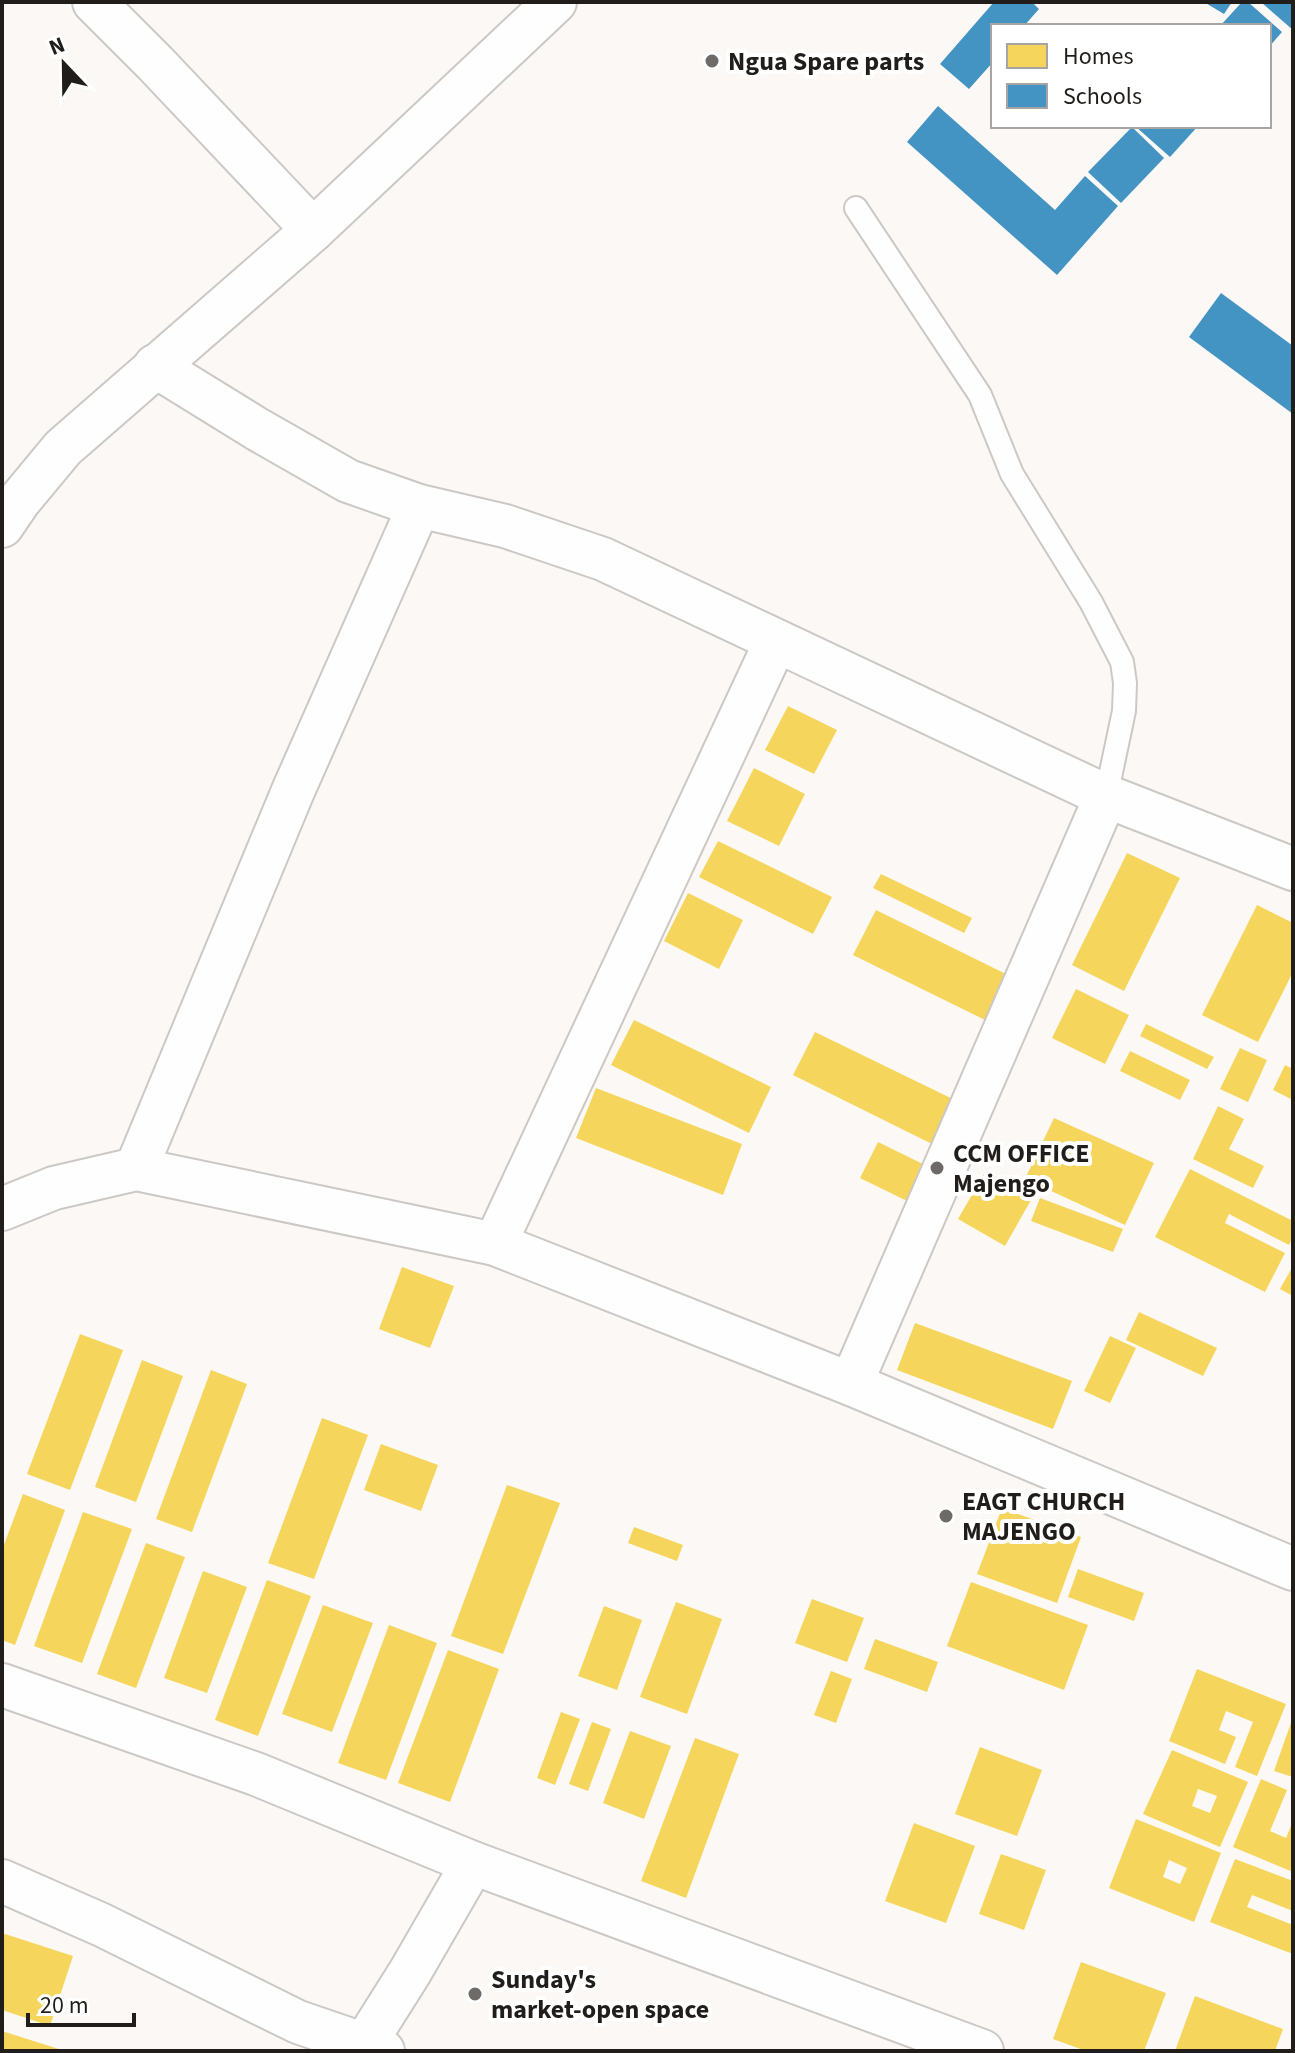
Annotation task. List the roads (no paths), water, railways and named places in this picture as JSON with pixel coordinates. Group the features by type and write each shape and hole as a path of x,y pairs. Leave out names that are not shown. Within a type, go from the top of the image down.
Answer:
{"street":[{"path":"94,2 313,230"},
{"path":"2,526 63,448 313,230 555,2"},
{"path":"155,366 348,481 419,506 505,526 603,559 1106,796 1293,869"},
{"path":"136,1169 293,791 419,506"},
{"path":"495,1244 776,641"},
{"path":"851,1384 1106,796"},
{"path":"2,1209 54,1188 136,1169 495,1244 851,1384 1293,1569"},
{"path":"2,1685 256,1774 473,1863 982,2051"},
{"path":"2,1881 102,1925 294,2036 374,2048 410,1972 473,1863"}],"lane":[{"path":"856,208 980,395 1012,474 1091,602 1122,662 1124,711 1106,796"}],"place":[{"name":"Ngua Spare parts","path":"712,61"},
{"name":"CCM OFFICE Majengo","path":"937,1168"},
{"name":"EAGT CHURCH MAJENGO","path":"946,1516"},
{"name":"Sunday's market-open space","path":"475,1994"}]}
